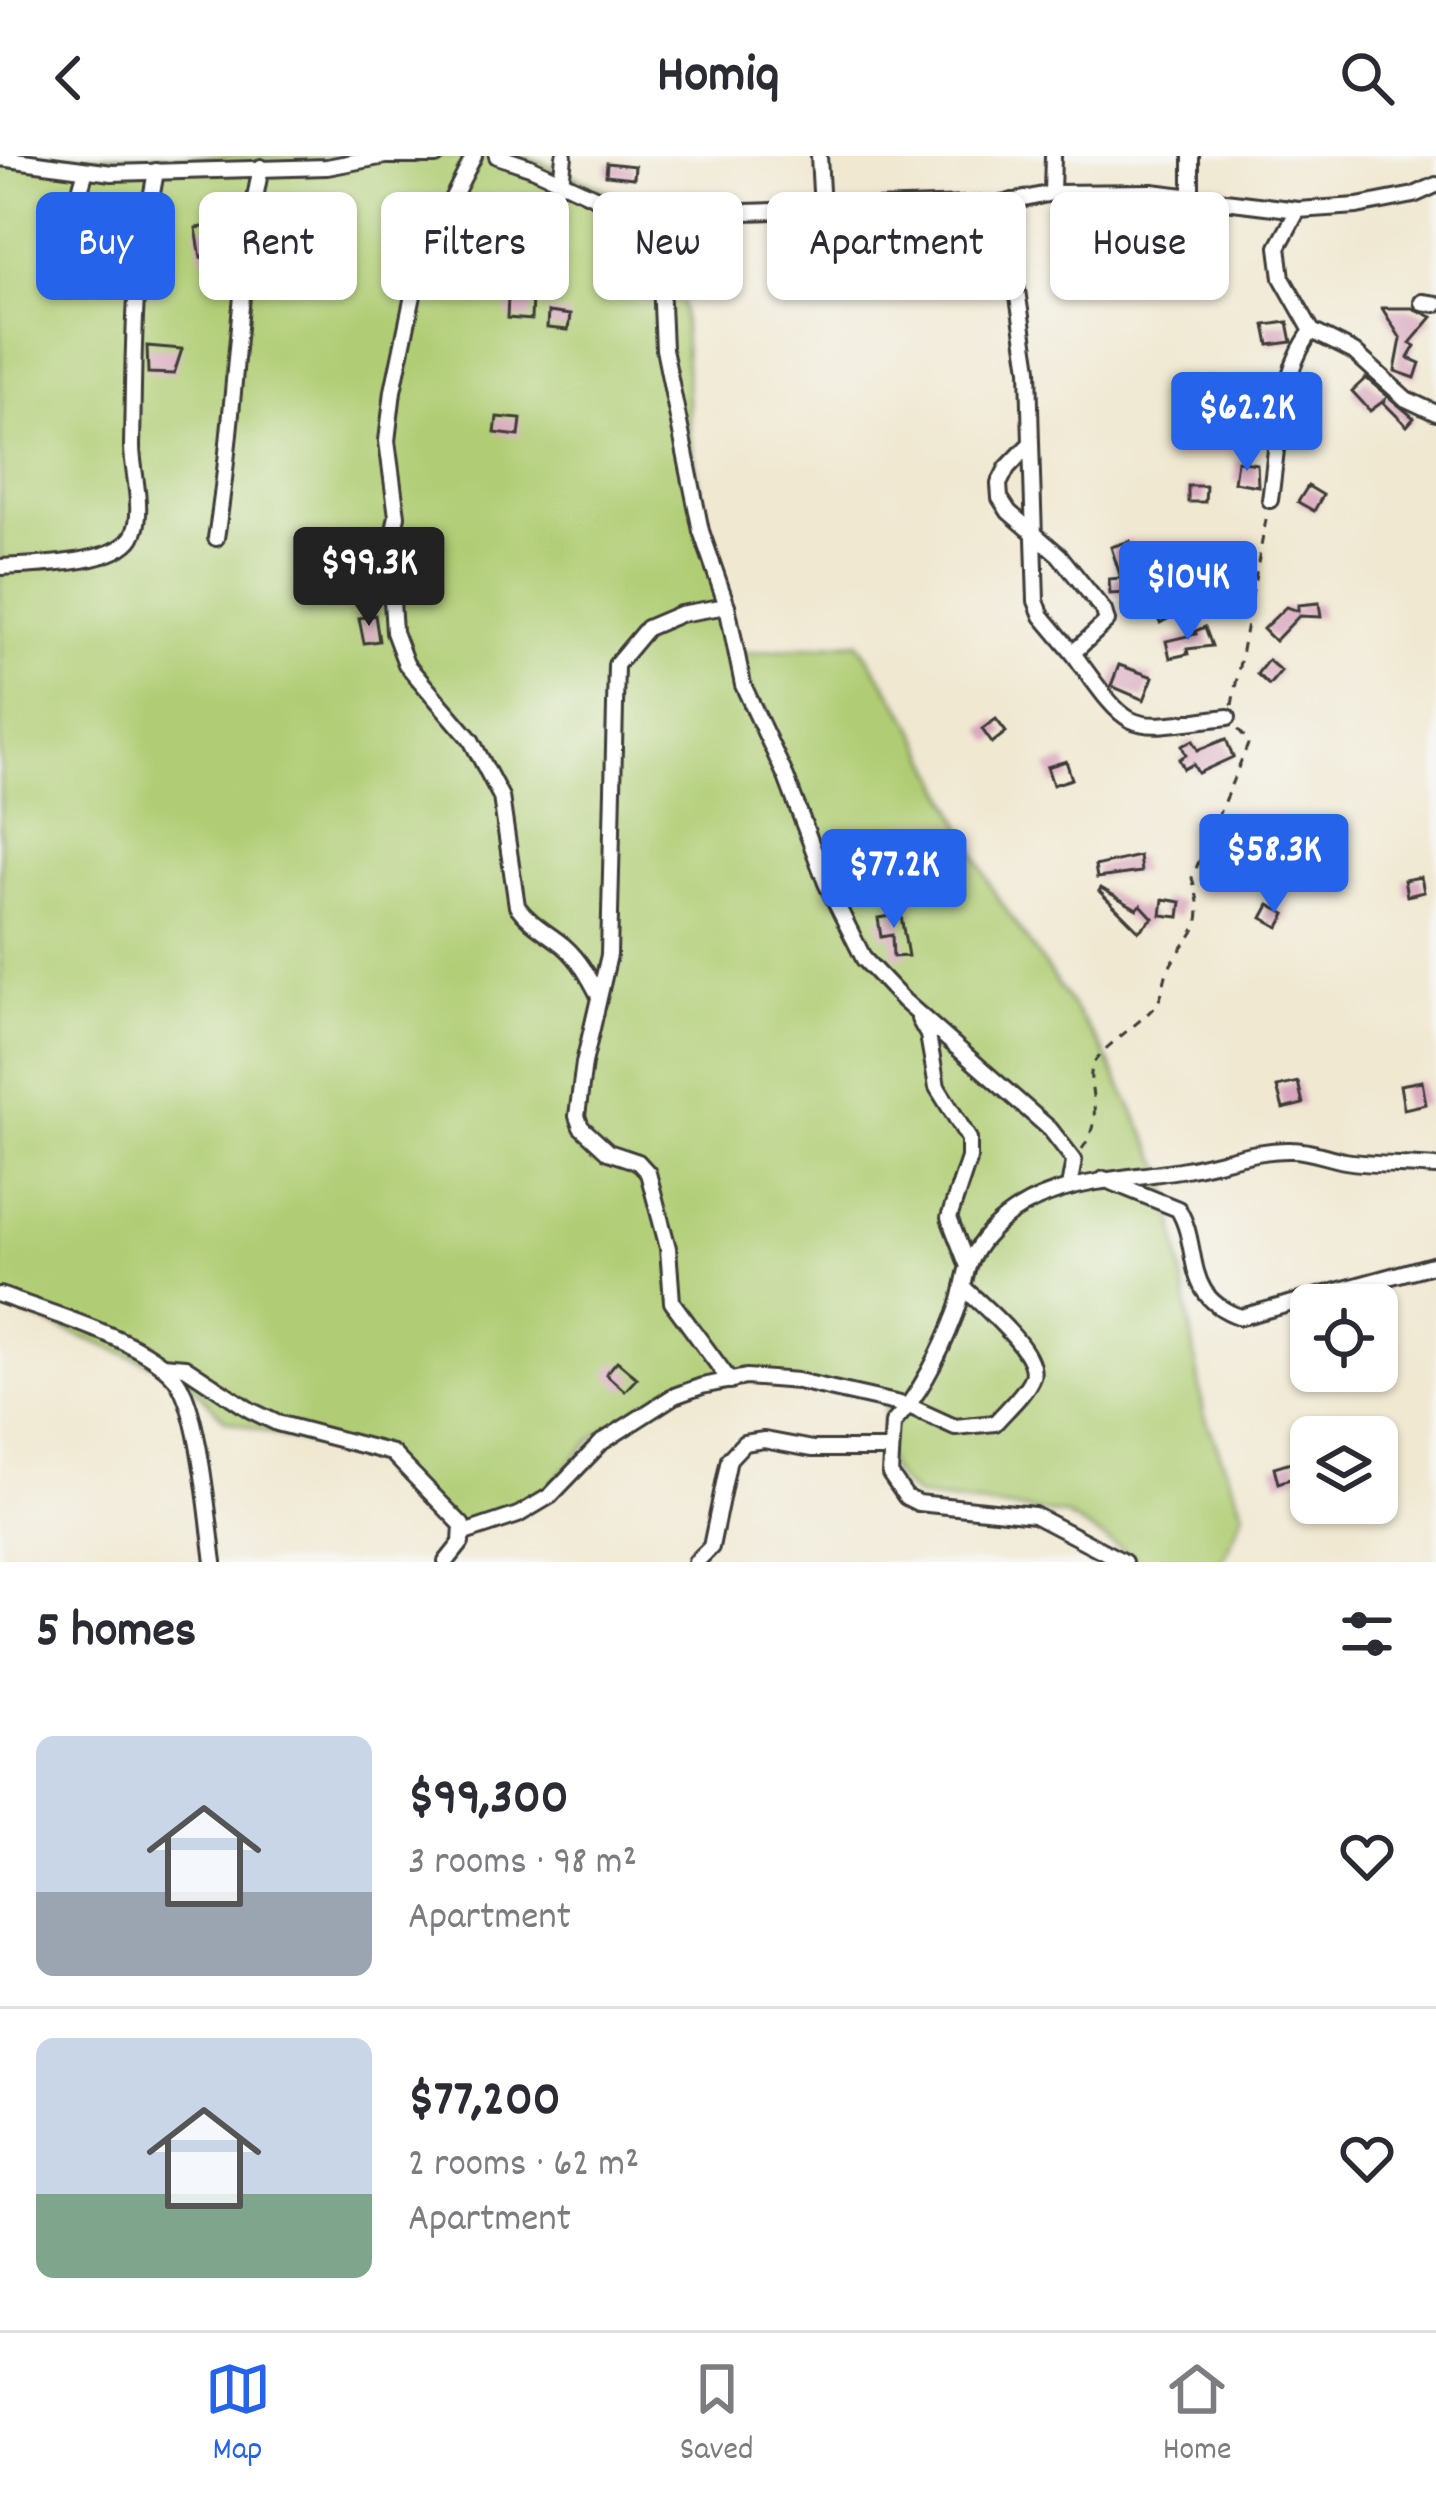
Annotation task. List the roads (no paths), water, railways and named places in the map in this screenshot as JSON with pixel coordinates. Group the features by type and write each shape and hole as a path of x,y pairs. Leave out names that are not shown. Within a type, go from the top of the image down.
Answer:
{"street":[{"path":"0,158 44,160 112,173 352,165 387,156 436,156"},
{"path":"474,156 420,262 393,391 387,440 397,516 389,554 394,632 406,664 471,740 490,770 501,797 517,907 582,964 599,996"},
{"path":"496,156 593,195"},
{"path":"561,184 564,156"},
{"path":"819,156 821,192"},
{"path":"1052,192 1053,156"},
{"path":"1191,156 1191,192"},
{"path":"216,538 248,231 260,167"},
{"path":"80,192 86,170"},
{"path":"0,567 108,553 133,536 136,294 156,171"},
{"path":"1229,202 1298,210 1357,206 1414,195 1436,185"},
{"path":"1298,210 1278,247 1282,278 1312,332 1354,352 1406,399 1436,413"},
{"path":"662,300 664,349 701,531 727,606 743,686 786,777 826,883 864,959 916,1012 1051,1129 1074,1160 1069,1187"},
{"path":"1018,300 1029,369 1038,609 1129,722 1144,727 1228,717"},
{"path":"1270,500 1297,351 1312,332"},
{"path":"1031,443 1007,467 999,484 1003,504 1059,555 1104,610 1107,621 1073,653"},
{"path":"727,606 680,614 647,628 616,665 609,955 577,1116 581,1127 608,1152 638,1162 648,1173 668,1248 672,1302 730,1381"},
{"path":"916,1012 928,1034 937,1087 970,1139 969,1158 949,1218 967,1264"},
{"path":"1124,1562 1034,1515 918,1503 897,1488 890,1474 892,1423 909,1406 948,1331 967,1264 985,1238 1032,1200 1069,1187 1178,1170 1264,1150 1298,1150 1383,1166 1436,1167"},
{"path":"1104,1179 1178,1209 1193,1273 1225,1311 1241,1317 1436,1264"},
{"path":"446,1562 464,1533 518,1515 550,1496 602,1442 661,1403 702,1386 746,1378 798,1381 909,1406 955,1427 995,1423 1031,1379 1033,1370 1024,1348 963,1286"},
{"path":"0,1295 98,1330 161,1365 184,1392 214,1562"},
{"path":"161,1365 185,1367 277,1423 372,1444 392,1453 459,1519 464,1533"},
{"path":"697,1562 711,1547 729,1459 744,1443 764,1440 812,1449 890,1449"}]}
